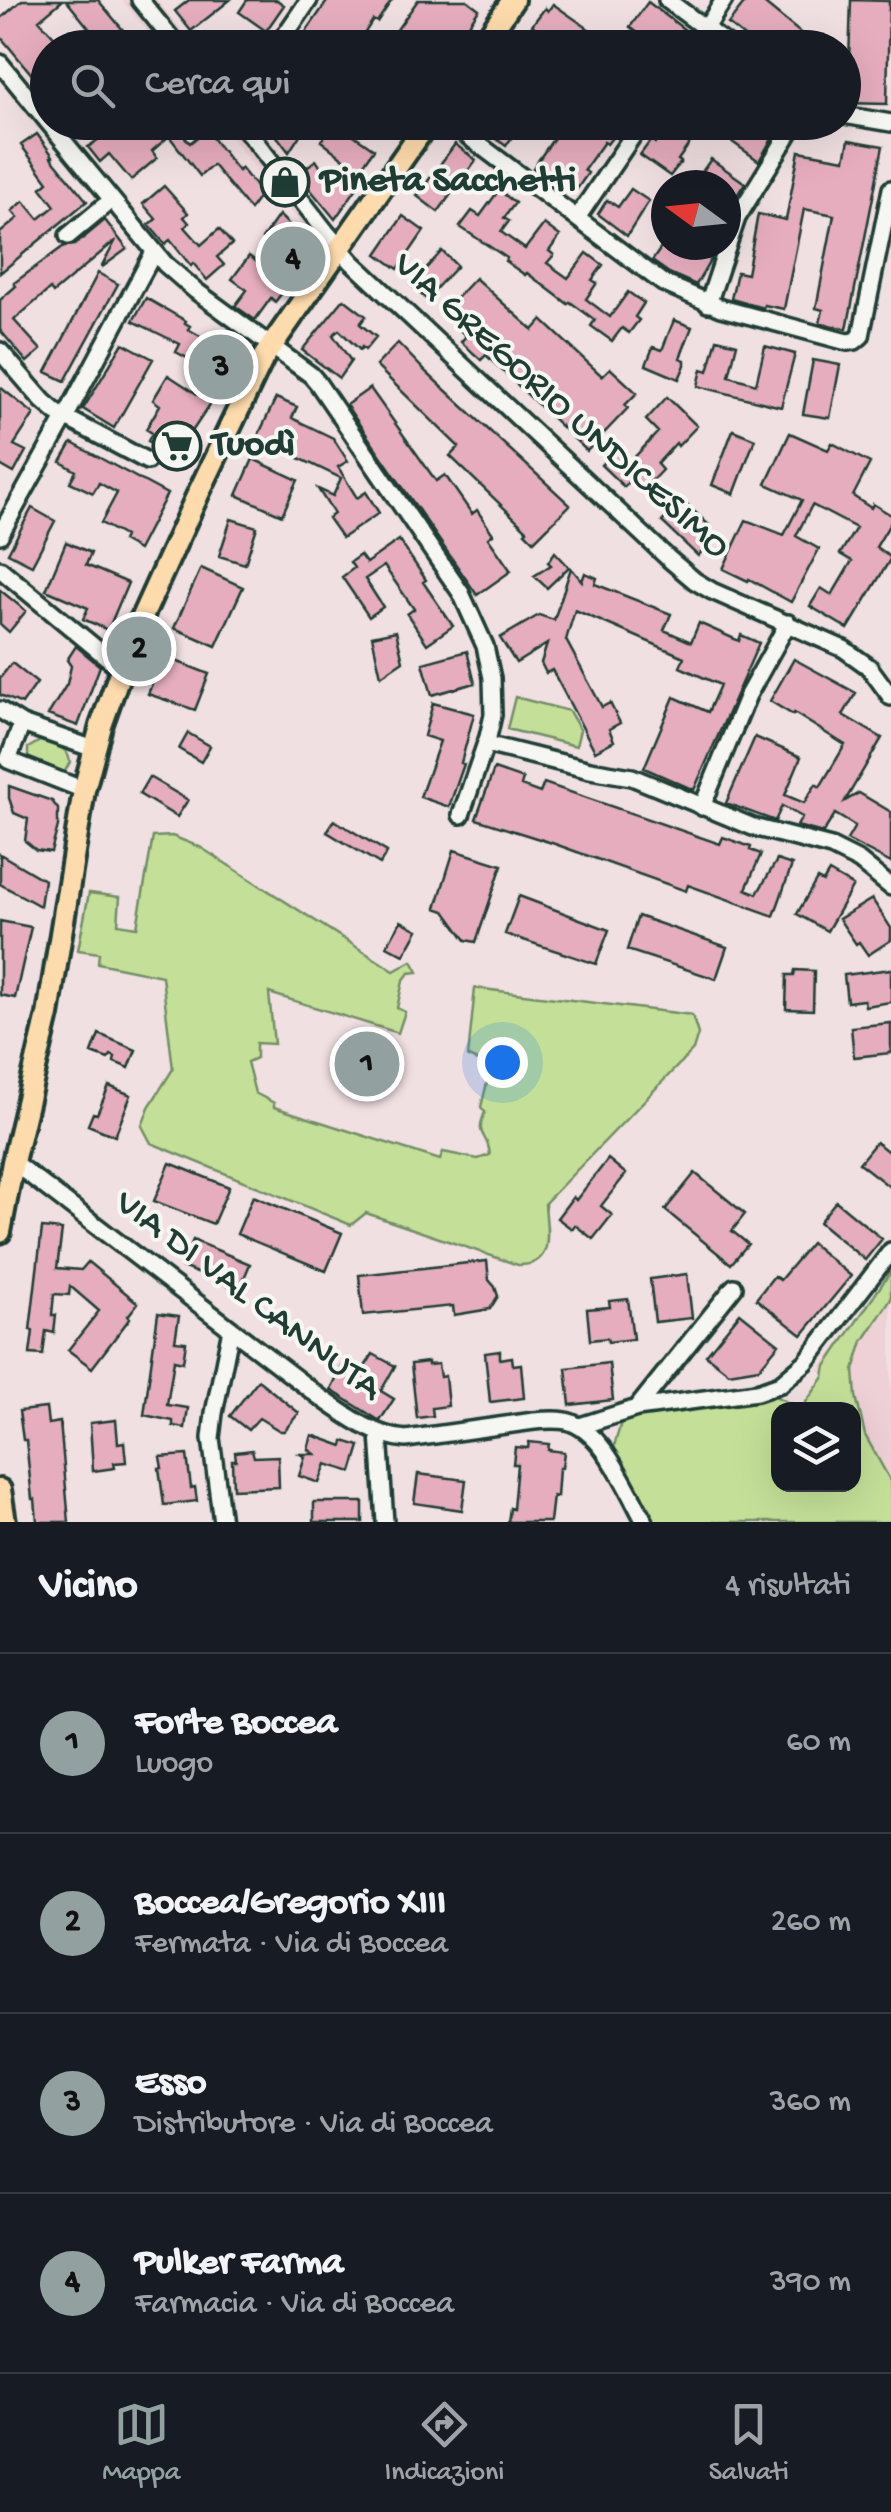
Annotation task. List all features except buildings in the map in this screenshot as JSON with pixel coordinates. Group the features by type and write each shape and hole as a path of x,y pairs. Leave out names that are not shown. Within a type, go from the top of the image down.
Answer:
{"main road":[{"path":"492,30 512,0"},
{"path":"0,1232 2,1205 48,1015 84,790 121,669 142,615 249,385 271,346 416,140"},
{"path":"0,1490 4,1522"}],"street":[{"path":"140,0 164,30"},
{"path":"288,30 309,0"},
{"path":"668,0 708,30"},
{"path":"705,28 724,0"},
{"path":"0,64 30,100"},
{"path":"861,118 891,123"},
{"path":"63,140 154,252 196,291 317,382 466,602 485,646 492,678 493,715 461,815"},
{"name":"VIA GREGORIO UNDICESIMO","path":"254,140 340,250 677,566 712,590 834,643 872,671 891,697"},
{"path":"473,140 663,283 708,304 844,342 856,341 861,336 891,189"},
{"path":"577,218 630,140"},
{"path":"708,304 737,218 785,140"},
{"path":"68,236 104,206"},
{"path":"0,535 154,252"},
{"path":"0,352 43,401 65,418 147,461"},
{"path":"0,569 121,669"},
{"path":"702,807 748,694 788,624"},
{"path":"0,710 22,724 94,749"},
{"path":"22,724 4,762 84,790"},
{"path":"486,744 590,770 624,774 766,831 832,847 871,869 891,887"},
{"name":"VIA DI VAL CANNUTA","path":"12,1162 329,1403 380,1434 413,1438 553,1420 580,1426"},
{"path":"645,1522 604,1450 580,1426 637,1408 757,1392 780,1384 806,1362 891,1251"},
{"path":"637,1408 734,1287"},
{"path":"222,1522 212,1438 231,1330"},
{"path":"380,1434 385,1522"}],"shaded area":[{"path":"122,0 157,0 181,30 146,30"},
{"name":"Pineta Sacchetti","path":"233,140 270,140 336,228 321,249"},
{"path":"891,1278 891,1510 861,1429 861,1402 836,1402 819,1369"}],"green space":[{"path":"515,697 569,711 580,730 576,746 507,729"},
{"path":"40,741 66,753 70,762 64,773 31,764 28,748"},
{"path":"172,836 200,847 394,971 412,961 418,972 409,973 403,981 397,1008 405,1012 398,1033 269,993 274,1044 256,1043 256,1058 247,1062 255,1093 274,1103 274,1107 440,1160 443,1152 478,1159 490,1155 481,1131 485,1112 481,1107 491,1067 468,1057 475,988 692,1015 698,1034 693,1050 545,1203 544,1253 530,1264 518,1265 366,1213 351,1225 151,1143 142,1126 173,1069 162,976 98,963 99,953 78,950 89,893 120,897 118,924 137,927 153,837"},
{"path":"891,1271 891,1299 863,1341 854,1370 857,1402 806,1402 824,1377 826,1366"},
{"path":"775,1396 787,1402 771,1402 771,1492 861,1492 861,1418 865,1435 891,1482 891,1522 652,1522 614,1453 621,1420 638,1414"}],"place":[{"name":"Pineta Sacchetti","path":"285,182"},
{"name":"Pulker Farma","path":"293,259"},
{"name":"Esso","path":"221,367"},
{"name":"Tuodì","path":"177,446"},
{"name":"Boccea/Gregorio XIII","path":"139,649"},
{"name":"Forte Boccea","path":"367,1064"}]}
